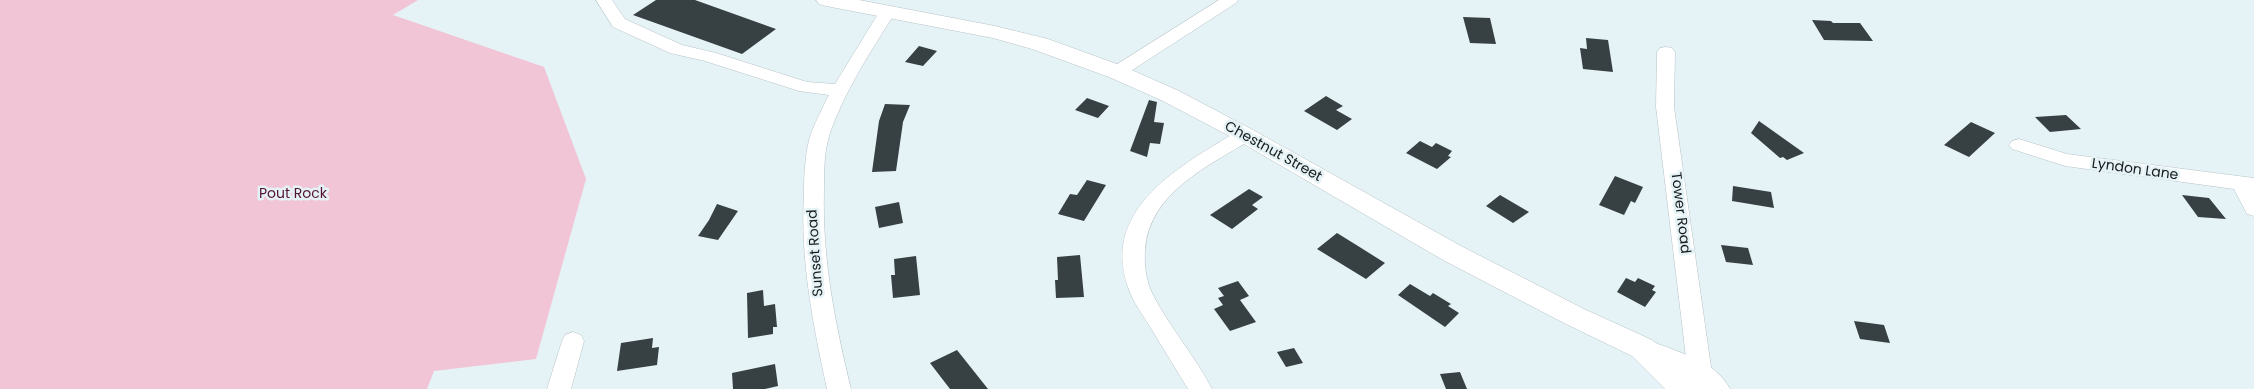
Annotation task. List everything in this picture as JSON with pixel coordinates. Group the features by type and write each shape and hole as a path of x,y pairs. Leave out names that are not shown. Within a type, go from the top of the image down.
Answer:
{"main road":[{"name":"Chestnut Street","path":"826,0 995,32 1040,44 1117,72 1171,96 1245,135 1452,253 1574,316 1642,348 1700,384"}],"street":[{"path":"604,0 620,23 676,49 710,56 805,87 840,90"},
{"path":"1117,72 1172,35 1230,0"},
{"name":"Sunset Road","path":"839,389 821,308 812,214 815,172 821,135 840,90 888,12"},
{"name":"Tower Road","path":"1666,52 1665,107 1700,384"},
{"path":"1200,389 1149,306 1137,282 1134,244 1147,211 1161,193 1177,179 1245,135"},
{"name":"Lyndon Lane","path":"2019,146 2065,160 2247,185"},
{"path":"2247,185 2254,209"},
{"path":"559,389 573,340"}],"green space":[{"name":"Pout Rock","path":"0,0 418,0 393,15 544,67 586,179 536,359 434,371 427,389 0,389"}],"building":[{"path":"656,0 695,0 776,29 742,54 633,15"},
{"path":"1463,17 1490,18 1496,44 1470,43"},
{"path":"1812,20 1831,21 1833,23 1860,23 1873,41 1824,40"},
{"path":"1586,38 1608,40 1613,72 1583,69 1580,48 1587,49"},
{"path":"919,46 937,51 923,66 905,62"},
{"path":"1326,96 1343,106 1336,110 1352,119 1337,130 1304,111"},
{"path":"1087,98 1109,106 1098,118 1075,110"},
{"path":"1149,100 1157,102 1154,122 1164,123 1160,144 1150,143 1147,157 1130,151"},
{"path":"885,104 910,105 903,122 896,171 872,172 879,121"},
{"path":"2066,115 2081,129 2050,132 2035,117"},
{"path":"1759,121 1804,153 1787,160 1783,157 1780,158 1751,133"},
{"path":"1971,122 1995,133 1969,157 1944,145"},
{"path":"1420,141 1432,147 1436,143 1452,151 1448,156 1451,157 1437,169 1406,153"},
{"path":"1615,176 1643,187 1635,203 1631,201 1624,215 1599,205"},
{"path":"1087,180 1106,185 1084,221 1058,214 1070,194 1077,195"},
{"path":"1733,186 1771,192 1774,208 1732,201"},
{"path":"1249,189 1263,197 1252,205 1258,209 1232,229 1210,215"},
{"path":"1500,195 1529,212 1513,223 1486,206"},
{"path":"2182,195 2209,198 2226,219 2198,217"},
{"path":"899,202 903,223 879,228 875,207"},
{"path":"717,204 738,211 718,240 698,236 709,220"},
{"path":"1337,233 1385,263 1366,279 1317,249"},
{"path":"1721,245 1748,248 1753,265 1726,262"},
{"path":"1080,255 1084,297 1056,298 1055,280 1058,280 1057,257"},
{"path":"916,256 920,295 893,298 891,275 895,275 894,259"},
{"path":"1626,278 1635,282 1638,278 1655,286 1652,290 1656,292 1645,307 1617,292"},
{"path":"1238,281 1249,296 1240,300 1256,322 1230,331 1214,309 1223,305 1218,298 1224,296 1218,288"},
{"path":"1410,284 1430,296 1433,293 1451,304 1448,306 1459,313 1445,327 1398,295"},
{"path":"763,290 764,306 775,304 777,327 773,327 773,334 748,338 747,293"},
{"path":"1854,321 1884,325 1890,343 1860,339"},
{"path":"653,338 652,348 659,347 657,365 617,371 621,343"},
{"path":"1294,348 1303,363 1286,367 1277,352"},
{"path":"957,350 988,389 950,389 930,363"},
{"path":"775,364 778,386 765,389 733,389 732,373"},
{"path":"1460,372 1467,389 1446,389 1440,374"}]}
